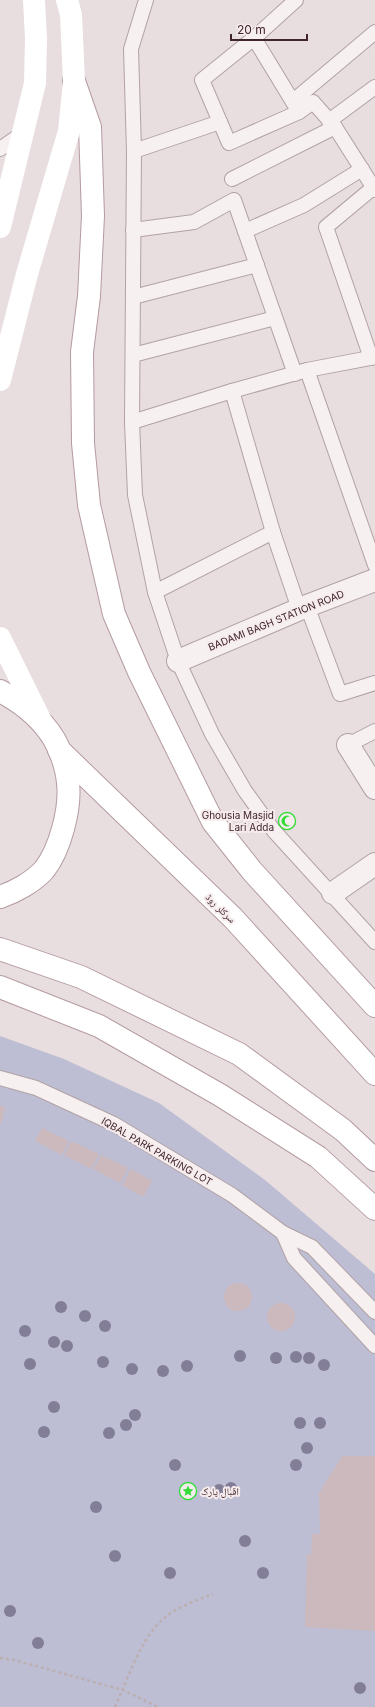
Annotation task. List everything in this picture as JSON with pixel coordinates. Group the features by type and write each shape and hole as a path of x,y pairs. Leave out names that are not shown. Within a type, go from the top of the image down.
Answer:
{"main road":[{"path":"0,227 34,83 36,39 34,0"},
{"path":"0,380 27,274 69,131 74,81 71,15 67,0"},
{"path":"74,81 90,127 94,216 89,296 82,352 83,443 89,506 114,614 139,672 213,822 252,871 375,1006"},
{"path":"0,638 41,721 60,750 68,783 67,806 60,841 44,870 28,883 0,897"},
{"path":"0,691 16,700 41,721"},
{"name":"سرکلر روڈ","path":"60,750 233,918 375,1074"},
{"path":"0,949 81,977 239,1054 343,1130 375,1160"},
{"path":"0,987 98,1026 214,1092 318,1157 375,1209"}],"street":[{"name":"BADAMI BAGH STATION ROAD","path":"178,661 374,579"},
{"path":"348,745 375,788"},
{"path":"333,893 375,864"}],"lane":[{"path":"146,0 131,49 134,151 132,422 135,495 155,592 178,661 212,734 245,791 274,831 333,893 375,942"},
{"path":"296,0 254,38 202,80 230,143 296,106 375,32"},
{"path":"254,38 296,106"},
{"path":"232,179 332,124 375,88"},
{"path":"132,422 232,391 301,372 373,358 326,227 374,188 332,124 313,102 296,106"},
{"path":"134,151 220,122"},
{"path":"0,149 23,133"},
{"path":"245,231 304,205 362,169"},
{"path":"133,230 194,222 234,200 275,318 301,372 374,579"},
{"path":"133,297 257,265"},
{"path":"132,356 275,318"},
{"path":"232,391 273,532 303,608 340,694 375,683"},
{"path":"155,592 273,532"},
{"path":"348,745 375,731"},
{"name":"IQBAL PARK PARKING LOT","path":"0,1078 36,1088 114,1124 232,1195 283,1233 312,1247 375,1312"},
{"name":"IQBAL PARK PARKING LOT","path":"283,1233 294,1258 375,1346"}],"path":[{"path":"115,1707 142,1647 159,1622 182,1607 213,1594"},
{"path":"0,1658 14,1660 123,1690 158,1707"}],"shaded area":[{"name":"اقبال پارک","path":"0,1036 64,1059 159,1103 265,1180 375,1274 375,1707 0,1707"}],"building":[{"path":"0,1106 5,1106 2,1123 0,1123"},
{"path":"42,1128 69,1141 62,1155 35,1141"},
{"path":"71,1141 99,1154 91,1169 64,1155"},
{"path":"101,1155 128,1168 120,1183 93,1169"},
{"path":"131,1169 152,1181 143,1197 122,1185"},
{"path":"238,1283 248,1287 252,1297 248,1307 238,1311 228,1307 224,1297 228,1287"},
{"path":"281,1303 291,1307 295,1317 291,1327 281,1331 271,1327 267,1317 271,1307"},
{"path":"342,1456 375,1456 375,1631 305,1627 307,1554 311,1555 312,1534 320,1534 319,1493"}],"place":[{"name":"Ghousia Masjid Lari Adda","path":"287,821"},
{"name":"اقبال پارک","path":"188,1491"}]}
